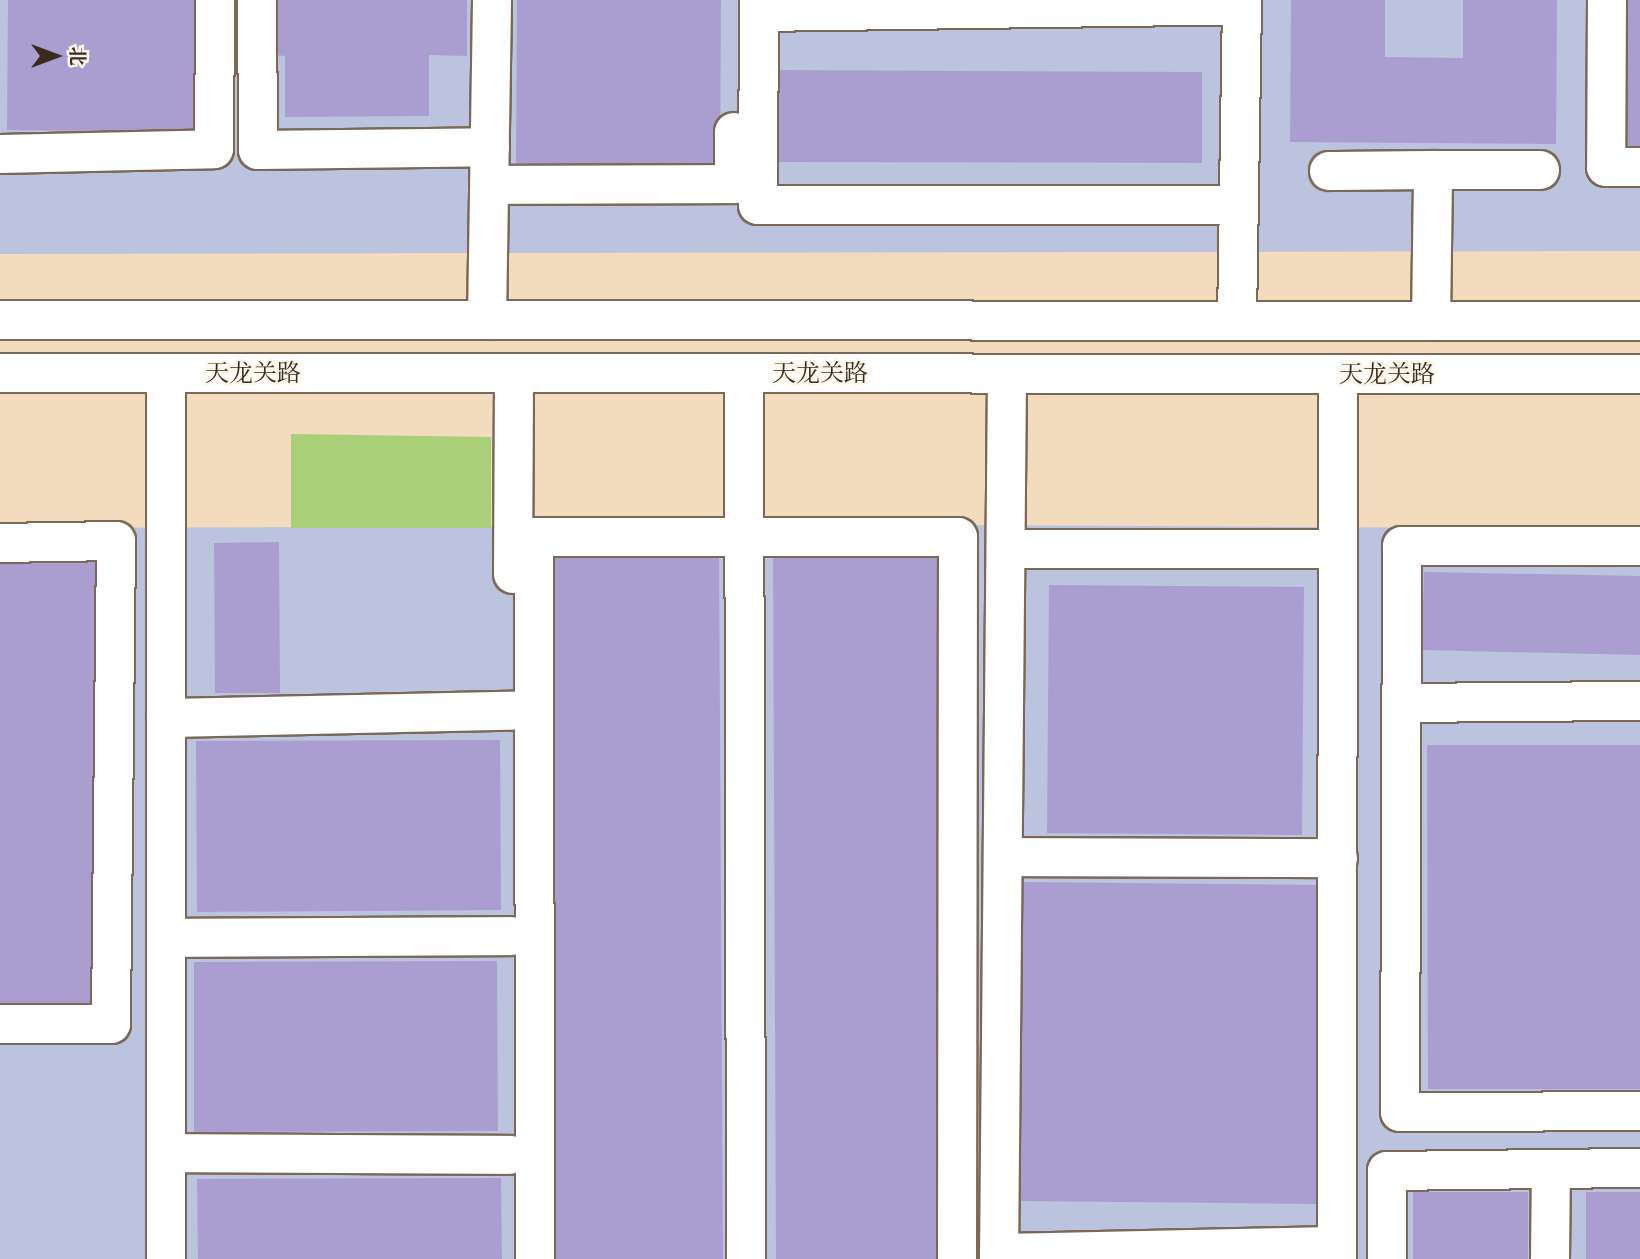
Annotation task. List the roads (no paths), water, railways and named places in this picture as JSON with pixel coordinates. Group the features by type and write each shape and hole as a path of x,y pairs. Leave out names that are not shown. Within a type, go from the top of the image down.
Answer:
{"street":[{"path":"0,154 214,149 215,0"},
{"path":"257,0 258,150 490,147"},
{"path":"487,320 492,0"},
{"path":"1607,0 1606,167 1640,167"},
{"path":"751,4 1242,2 1237,321"},
{"path":"490,185 734,184 751,4"},
{"path":"751,4 758,205 1239,205"},
{"path":"1431,321 1433,170"},
{"path":"1329,171 1540,170"},
{"path":"0,320 1640,321"},
{"name":"天龙关路","path":"0,373 1640,374"},
{"path":"166,373 166,1259"},
{"path":"509,1259 514,373"},
{"path":"744,373 746,1259"},
{"path":"1007,373 999,1256 1337,1253 1338,373"},
{"path":"536,1259 534,537 958,537 957,1259"},
{"path":"0,542 117,541 111,1024 0,1024"},
{"path":"1640,546 1402,546 1400,1112 1640,1111"},
{"path":"1006,549 1338,549"},
{"path":"1401,704 1640,701"},
{"path":"166,718 512,711"},
{"path":"1003,857 1338,858"},
{"path":"166,938 511,936"},
{"path":"166,1153 510,1155"},
{"path":"1387,1259 1387,1171 1640,1168"},
{"path":"1550,1259 1551,1169"}]}
